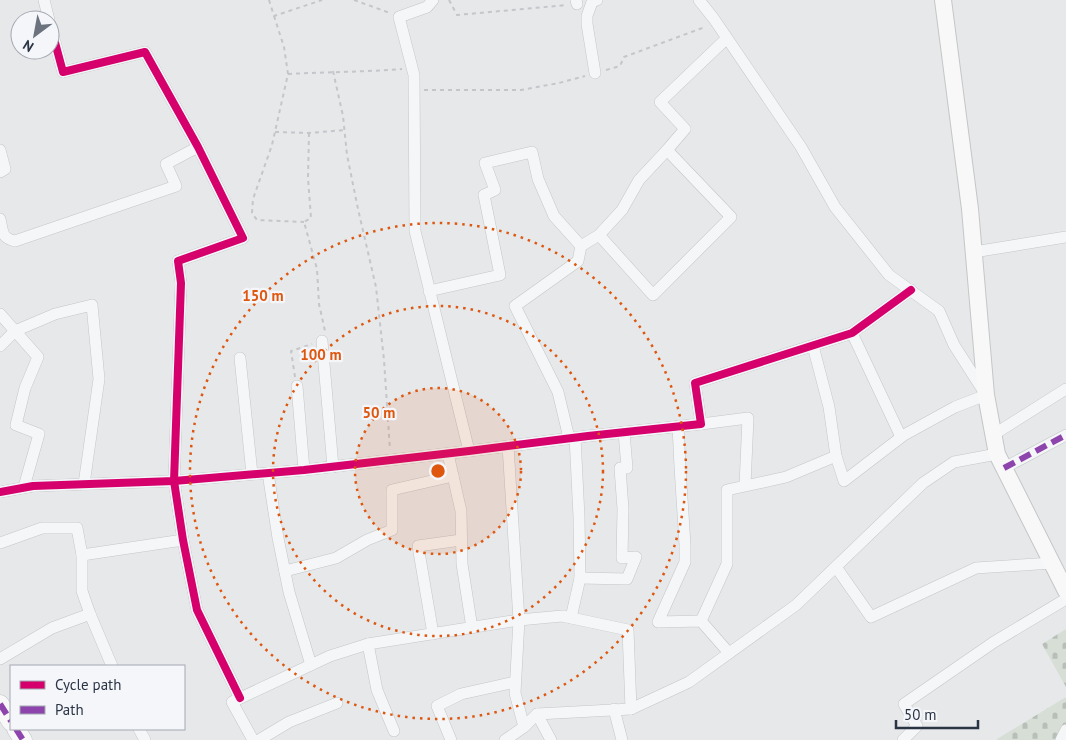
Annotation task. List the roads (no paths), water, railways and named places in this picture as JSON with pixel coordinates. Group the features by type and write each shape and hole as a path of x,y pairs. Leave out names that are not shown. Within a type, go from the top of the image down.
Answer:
{"main road":[{"path":"943,0 970,210 986,395 993,435 1001,461 1066,591"},
{"path":"0,704 10,720"}],"street":[{"path":"433,0 427,7 399,17 414,75 415,232 470,451"},
{"path":"595,73 587,16 592,2 597,0"},
{"path":"699,0 717,23 801,147 835,207 889,275 939,311 954,345 986,395 955,407 901,437 844,481 836,456 830,407 813,346"},
{"path":"571,618 580,578 579,517 572,438 558,392 515,306 578,262 581,246 599,234 622,210 639,180 685,129 660,102 727,38"},
{"path":"60,60 63,72 145,52 198,147 243,238 178,261 181,283 174,481 197,610 240,698"},
{"path":"0,219 4,235 8,239 15,241 176,186 166,164 198,147"},
{"path":"0,150 5,169 0,172"},
{"path":"599,234 653,295 731,217 666,150"},
{"path":"430,291 500,274 484,195 495,190 485,163 532,152 538,179 554,216 581,246"},
{"path":"974,252 1066,237"},
{"path":"701,424 695,383 852,333 911,290"},
{"path":"0,346 15,331 55,314 92,305 99,379 84,484"},
{"path":"0,314 38,357 25,388 16,425 38,434 24,487"},
{"path":"852,333 901,437"},
{"path":"322,341 333,467"},
{"path":"240,358 252,474"},
{"path":"297,386 304,470"},
{"path":"993,435 1066,389"},
{"path":"0,492 24,487 174,481 304,470 748,418 745,485"},
{"path":"678,426 685,562 658,622 701,621"},
{"path":"580,578 627,579 636,557 622,558 624,509 620,468 627,468 624,432"},
{"path":"505,740 524,727 537,714 631,709 689,682 796,605 923,483 954,462 1001,461 1066,435"},
{"path":"508,446 519,620 514,693 524,727"},
{"path":"448,454 461,511 462,564 472,628"},
{"path":"701,621 727,564 727,490 786,477 836,456"},
{"path":"268,473 289,592 311,665"},
{"path":"285,571 336,558 367,540 392,530 392,490 453,476"},
{"path":"0,543 42,528 77,528 82,555 82,591 112,665"},
{"path":"82,555 183,540"},
{"path":"433,634 418,546 461,540"},
{"path":"836,566 870,617 976,568 1052,563"},
{"path":"902,740 917,726 904,704 994,642 1066,599"},
{"path":"0,659 52,628 90,614"},
{"path":"253,740 232,702 330,656 368,644 519,620 562,616 628,630 631,709"},
{"path":"701,621 729,653"},
{"path":"368,644 377,690 394,731"},
{"path":"451,740 437,706 462,694 515,682"},
{"path":"260,740 289,722 338,703"},
{"path":"614,709 622,740"},
{"path":"537,714 552,740"},
{"path":"1061,740 1066,730"}]}
